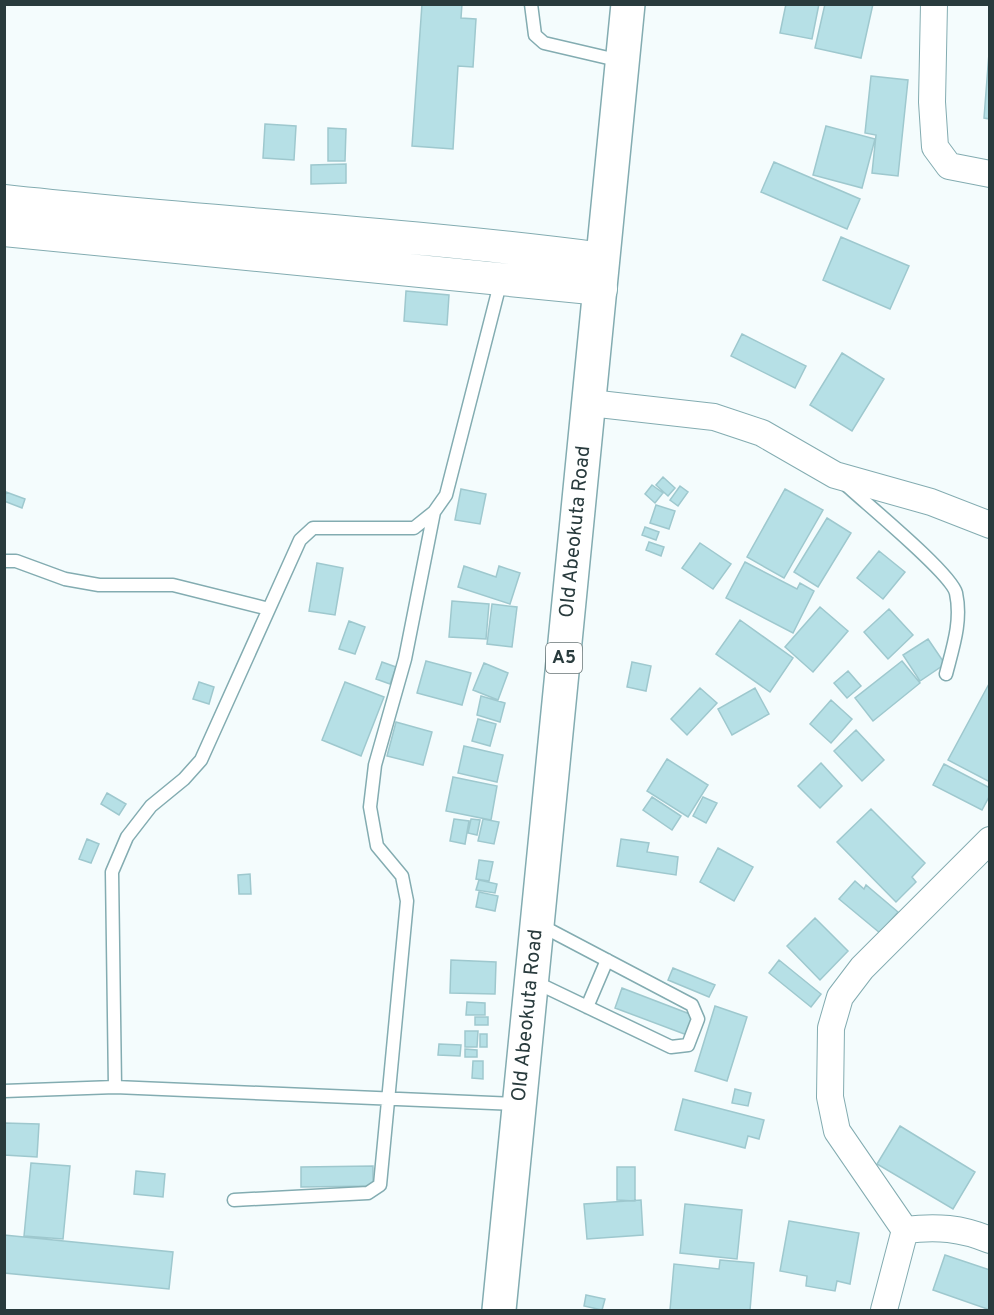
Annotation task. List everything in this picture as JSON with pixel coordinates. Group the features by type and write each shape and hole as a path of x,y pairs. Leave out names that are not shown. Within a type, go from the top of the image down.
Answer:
{"highway":[{"name":"Old Abeokuta Road","path":"499,1311 628,4"}],"street":[{"path":"934,4 932,91 935,147 949,166 990,174"},
{"path":"4,201 138,216 530,249 602,274"},
{"path":"4,230 502,279 602,274"},
{"path":"590,403 714,417 762,433 835,475 931,502 990,525"},
{"path":"884,1311 905,1230 837,1131 830,1097 831,1028 840,998 862,968 990,840"},
{"path":"905,1230 932,1226 964,1229 990,1240"}],"lane":[{"path":"531,4 535,35 544,43 622,61"},
{"path":"115,1087 112,872 127,837 151,806 184,779 201,760 300,540 314,528 414,528 434,512 446,495 502,279"},
{"path":"835,475 935,566 956,591 958,627 946,674"},
{"path":"234,1200 368,1193 380,1185 407,901 402,876 377,846 370,807 375,765 405,659 434,512"},
{"path":"4,561 16,561 65,579 99,585 173,585 203,590 269,609"},
{"path":"530,980 671,1047 688,1045 698,1019 692,1005 536,923"},
{"path":"587,1007 607,960"},
{"path":"4,1091 115,1087 518,1104"}],"building":[{"path":"422,4 462,4 461,18 476,19 473,67 458,66 453,149 412,146"},
{"path":"786,4 819,4 812,39 780,33"},
{"path":"825,4 873,4 861,58 815,48"},
{"path":"990,53 990,119 984,118"},
{"path":"871,76 908,80 898,176 872,173 876,135 865,133"},
{"path":"265,124 296,126 294,160 263,158"},
{"path":"826,126 875,139 862,188 813,175"},
{"path":"328,128 346,129 345,161 328,161"},
{"path":"774,162 860,199 847,229 761,192"},
{"path":"346,164 346,183 311,184 311,165"},
{"path":"841,237 909,266 890,309 823,280"},
{"path":"406,291 449,295 447,325 404,321"},
{"path":"742,334 806,366 795,388 731,356"},
{"path":"842,353 884,379 852,431 810,405"},
{"path":"663,477 675,488 668,496 656,485"},
{"path":"652,485 663,493 655,503 645,494"},
{"path":"680,486 688,492 678,506 670,500"},
{"path":"461,489 486,494 480,524 455,520"},
{"path":"785,489 823,510 784,578 747,557"},
{"path":"6,492 25,499 22,508 4,501"},
{"path":"656,505 675,511 669,529 650,523"},
{"path":"827,518 851,533 818,587 794,572"},
{"path":"645,527 659,532 656,540 642,535"},
{"path":"649,542 664,547 661,556 646,550"},
{"path":"700,543 731,564 713,589 682,568"},
{"path":"879,551 905,572 883,599 857,578"},
{"path":"745,562 797,589 800,583 814,591 793,633 726,598"},
{"path":"317,563 343,568 335,615 309,611"},
{"path":"464,566 496,577 499,566 520,573 510,604 458,587"},
{"path":"452,601 489,604 486,639 449,637"},
{"path":"492,604 517,607 512,647 487,644"},
{"path":"820,607 848,631 813,672 785,647"},
{"path":"889,609 913,635 888,659 864,632"},
{"path":"740,620 793,658 770,692 716,654"},
{"path":"349,621 365,627 355,654 339,649"},
{"path":"928,639 945,664 920,681 903,655"},
{"path":"426,661 471,673 462,705 417,693"},
{"path":"902,661 920,683 873,721 855,698"},
{"path":"382,662 396,667 390,684 376,679"},
{"path":"632,662 651,666 646,691 627,687"},
{"path":"484,663 508,673 498,700 473,690"},
{"path":"848,671 861,686 847,698 834,683"},
{"path":"199,682 214,687 209,704 193,699"},
{"path":"345,682 384,697 361,756 322,740"},
{"path":"990,682 990,782 948,760"},
{"path":"700,688 717,703 687,735 671,719"},
{"path":"755,688 769,714 732,735 718,709"},
{"path":"481,696 505,703 500,722 477,715"},
{"path":"831,700 852,719 831,743 810,724"},
{"path":"478,719 496,724 490,746 472,741"},
{"path":"396,722 432,732 423,765 387,756"},
{"path":"856,730 884,760 862,781 834,751"},
{"path":"464,746 503,755 497,782 458,773"},
{"path":"667,759 708,785 688,817 647,791"},
{"path":"821,763 842,786 820,808 798,786"},
{"path":"944,764 990,788 990,795 982,810 933,785"},
{"path":"453,777 497,786 491,820 446,811"},
{"path":"107,793 126,804 119,815 101,804"},
{"path":"652,797 681,816 672,830 643,810"},
{"path":"703,797 717,803 706,823 693,816"},
{"path":"871,809 925,863 912,877 916,882 896,902 837,842"},
{"path":"454,819 469,821 465,844 450,841"},
{"path":"471,819 480,820 477,835 468,833"},
{"path":"483,819 499,822 494,844 478,841"},
{"path":"87,839 99,844 91,863 79,859"},
{"path":"621,839 649,843 647,852 678,857 676,875 617,866"},
{"path":"718,848 753,867 734,901 700,882"},
{"path":"479,860 493,862 489,881 476,879"},
{"path":"250,874 251,894 239,894 238,875"},
{"path":"479,880 497,884 495,893 476,890"},
{"path":"855,881 864,889 866,885 898,912 880,933 839,899"},
{"path":"479,892 498,896 495,911 476,907"},
{"path":"815,918 848,951 820,980 787,946"},
{"path":"451,960 496,962 495,994 450,993"},
{"path":"779,960 821,994 811,1007 769,973"},
{"path":"673,968 715,985 709,997 668,980"},
{"path":"622,988 695,1016 687,1035 615,1008"},
{"path":"467,1002 485,1003 485,1015 466,1015"},
{"path":"715,1006 747,1017 727,1081 695,1071"},
{"path":"475,1017 488,1017 488,1025 475,1025"},
{"path":"465,1031 478,1031 477,1047 465,1047"},
{"path":"480,1034 487,1034 487,1047 480,1047"},
{"path":"439,1044 461,1045 460,1056 438,1055"},
{"path":"465,1049 477,1050 477,1057 465,1057"},
{"path":"473,1061 483,1061 483,1079 472,1078"},
{"path":"735,1089 751,1093 748,1106 732,1103"},
{"path":"683,1099 764,1120 759,1139 748,1136 745,1148 675,1130"},
{"path":"4,1123 39,1124 37,1157 4,1155"},
{"path":"900,1126 975,1172 953,1209 877,1164"},
{"path":"31,1163 70,1166 63,1239 24,1236"},
{"path":"373,1166 373,1186 301,1187 301,1167"},
{"path":"617,1167 635,1167 635,1201 617,1200"},
{"path":"136,1171 165,1174 163,1197 134,1194"},
{"path":"641,1200 643,1235 587,1239 584,1204"},
{"path":"685,1204 742,1210 737,1259 680,1253"},
{"path":"789,1221 859,1233 850,1284 837,1281 835,1291 806,1286 807,1276 780,1271"},
{"path":"4,1235 173,1252 169,1289 4,1273"},
{"path":"945,1255 990,1270 990,1310 933,1290"},
{"path":"720,1260 754,1263 750,1310 670,1310 674,1264 719,1269"},
{"path":"586,1295 605,1299 602,1310 584,1306"}]}
